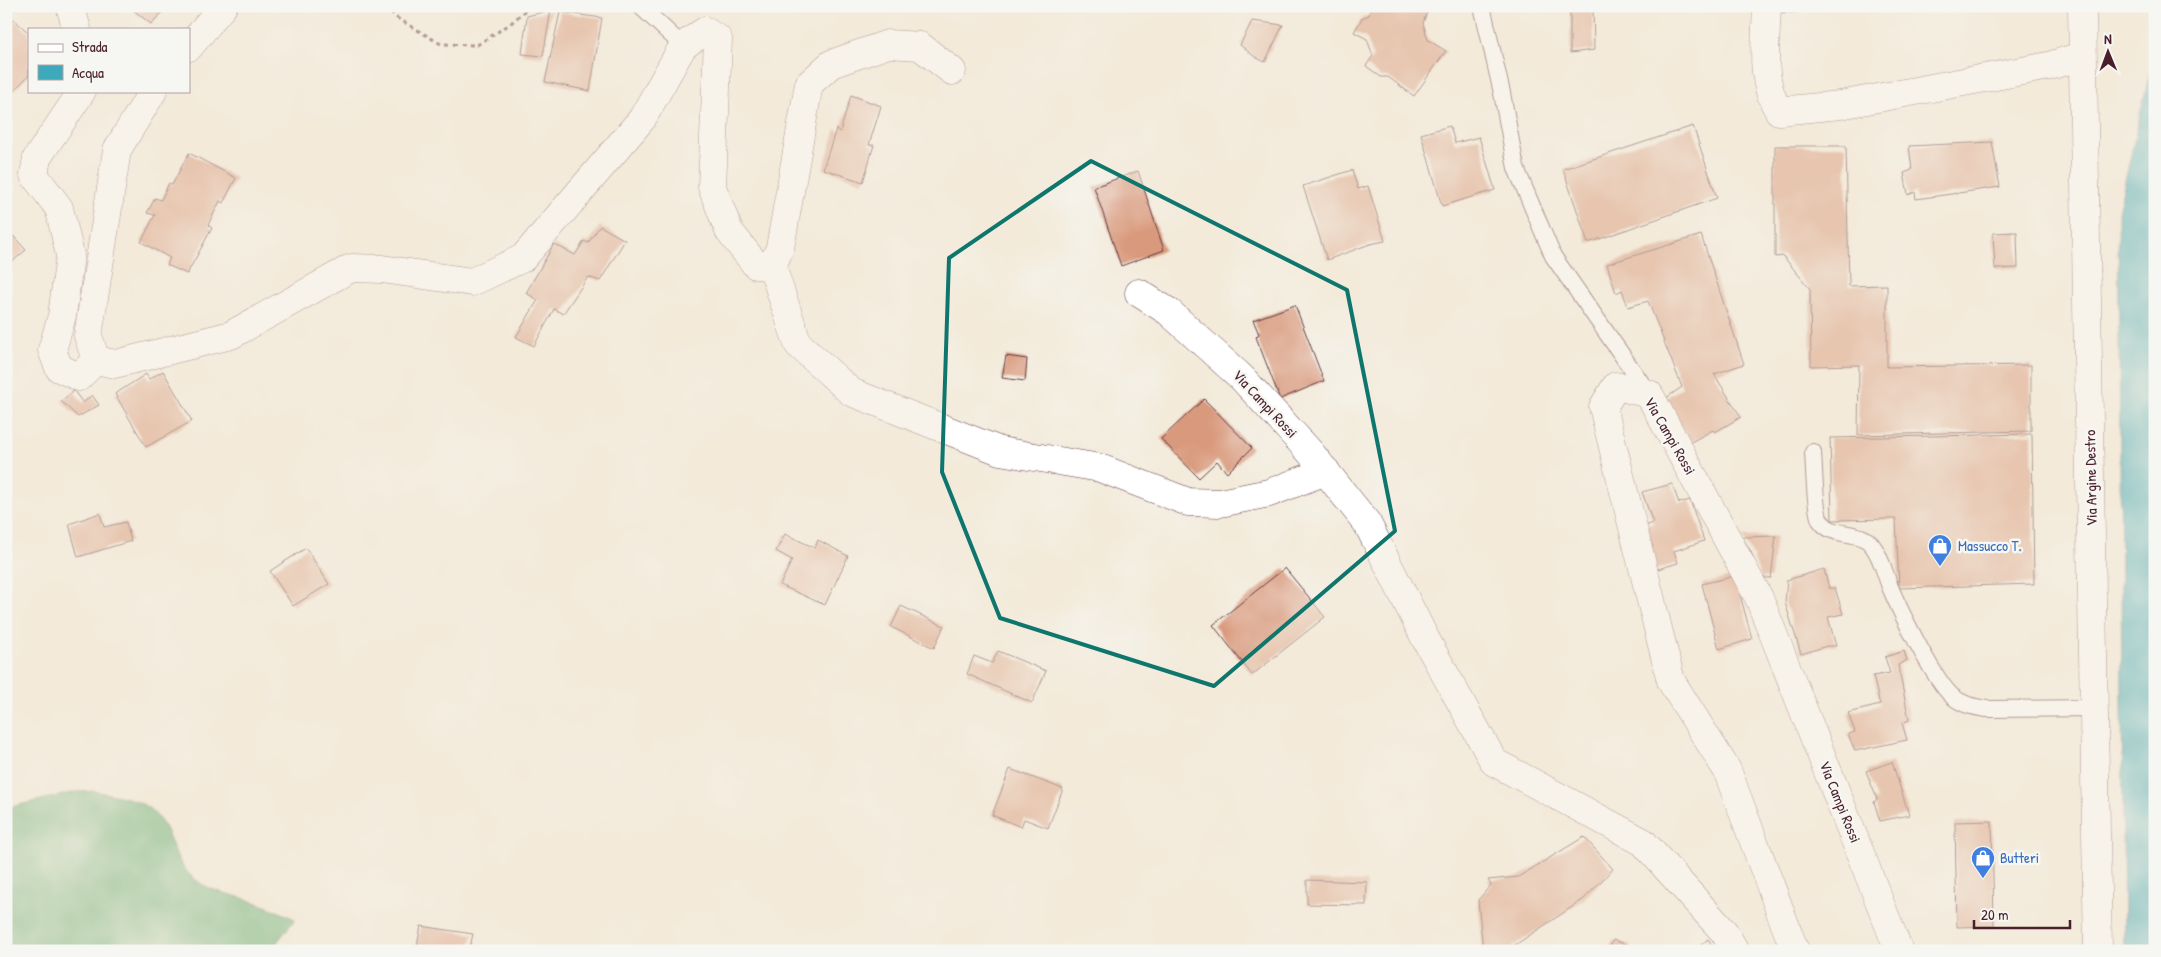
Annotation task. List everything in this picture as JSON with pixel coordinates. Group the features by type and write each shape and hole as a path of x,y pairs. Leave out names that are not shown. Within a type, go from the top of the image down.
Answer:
{"street":[{"path":"70,6 77,28"},
{"path":"190,46 223,6"},
{"path":"1767,6 1766,84 1772,101 1779,111 1869,100 2049,66 2082,56"},
{"name":"Via Argine Destro","path":"2082,6 2098,951"},
{"path":"96,360 115,364 230,335 351,268 382,269 472,282 523,258 642,119 683,46 705,31 718,39 712,187 729,231 756,265 772,266"},
{"path":"952,72 920,46 888,44 831,64 809,84 780,248 772,266 798,344 851,392 1000,451 1100,468 1188,502 1220,503 1270,493 1326,471"},
{"path":"81,92 37,158 34,175 59,208 70,255 62,316 52,350 59,368 79,377 96,360"},
{"path":"96,360 88,336 117,150 153,92"},
{"name":"Via Campi Rossi","path":"1139,293 1169,312 1242,378 1326,471 1367,523 1425,638 1494,762 1643,842 1725,933 1735,951"},
{"name":"Via Campi Rossi","path":"1795,951 1727,770 1671,681 1603,407 1616,386 1649,394 1759,598 1899,951"}],"lane":[{"path":"640,6 683,46"},
{"path":"1482,6 1502,93 1516,168 1552,256 1649,394"},
{"path":"1813,452 1819,518 1826,527 1839,534 1860,536 1872,545 1895,599 1930,664 1950,695 1970,706 1987,709 2095,708"}],"path":[{"path":"385,6 397,18 441,44 477,45 510,24 530,6"}],"highlighted area":[{"path":"1091,161 1347,290 1395,531 1214,686 1000,618 942,472 949,258"}],"green space":[{"path":"94,791 131,799 149,808 164,826 183,866 191,876 202,884 214,890 261,904 295,919 270,951 6,951 6,808 75,792"}],"water":[{"path":"2155,49 2155,951 2124,951 2118,212"}],"building":[{"path":"128,6 168,6 151,24"},
{"path":"1372,6 1429,6 1423,23 1428,40 1446,51 1414,96 1388,77 1381,77 1366,66 1373,56 1367,39 1354,32 1362,18 1369,15"},
{"path":"1570,6 1593,6 1594,50 1570,53"},
{"path":"1775,6 1797,6 1797,12 1775,13"},
{"path":"551,10 543,56 522,54 527,16"},
{"path":"560,12 602,18 590,91 545,82"},
{"path":"13,19 28,32 28,76 6,99 6,26"},
{"path":"1252,21 1283,25 1265,62 1240,45"},
{"path":"851,95 881,106 869,145 874,145 863,182 823,169 836,129 840,132"},
{"path":"1450,126 1455,143 1479,137 1495,190 1442,206 1421,134"},
{"path":"1693,126 1717,198 1588,243 1563,169"},
{"path":"1992,142 2000,187 1916,199 1915,192 1908,195 1904,173 1912,170 1909,146"},
{"path":"1775,146 1846,146 1849,286 1887,285 1887,367 2031,365 2031,431 1858,435 1859,365 1811,366 1810,289 1783,256 1775,257"},
{"path":"189,153 236,178 223,203 220,201 208,225 212,228 187,274 167,265 170,258 141,242 155,215 147,213 155,198 161,200 169,183 172,185"},
{"path":"1352,170 1358,189 1368,186 1385,241 1370,244 1327,260 1303,186"},
{"path":"1138,171 1164,250 1121,266 1094,187"},
{"path":"600,226 625,240 600,281 588,277 563,314 554,309 534,346 516,337 538,300 526,293 554,244 575,255 584,241 588,243"},
{"path":"6,228 26,250 6,267"},
{"path":"2017,232 2018,268 1995,269 1993,233"},
{"path":"1701,235 1744,364 1714,374 1741,417 1715,432 1713,430 1691,442 1663,400 1682,387 1648,301 1628,307 1622,290 1616,293 1607,264"},
{"path":"1295,305 1324,381 1280,399 1256,337 1259,334 1253,320"},
{"path":"1006,356 1027,359 1025,381 1002,378"},
{"path":"163,371 192,421 146,447 115,394 146,374 149,379"},
{"path":"74,391 83,403 92,395 99,405 78,417 61,401"},
{"path":"1204,399 1252,448 1227,473 1217,461 1199,478 1161,439"},
{"path":"2032,434 2034,584 1899,588 1896,519 1832,520 1830,438"},
{"path":"1672,484 1679,503 1690,500 1704,541 1674,551 1678,563 1648,572 1643,553 1653,547 1645,526 1653,523 1642,492"},
{"path":"100,513 104,527 126,522 131,541 78,557 69,524"},
{"path":"785,534 815,548 818,540 848,556 825,605 780,585 792,560 776,551"},
{"path":"1776,536 1771,578 1761,578 1751,552 1742,537"},
{"path":"306,548 329,584 293,606 270,571"},
{"path":"1285,568 1325,617 1252,675 1213,625"},
{"path":"1824,569 1829,588 1835,588 1843,614 1828,617 1836,646 1827,646 1801,654 1785,602 1787,580"},
{"path":"1735,576 1752,639 1719,649 1702,584"},
{"path":"901,606 944,626 934,648 891,627"},
{"path":"998,651 1046,671 1032,703 967,674 974,656 992,663"},
{"path":"1904,651 1907,660 1898,665 1909,720 1902,723 1907,740 1855,751 1848,734 1855,732 1848,713 1880,705 1873,676 1890,673 1885,657"},
{"path":"1892,762 1909,815 1880,821 1874,802 1877,799 1866,771"},
{"path":"1010,769 1063,789 1048,828 1024,819 1021,827 992,815"},
{"path":"1992,821 1994,926 1957,927 1955,822"},
{"path":"1584,837 1613,869 1584,899 1512,947 1512,951 1483,951 1478,900 1491,885 1488,880 1518,877"},
{"path":"1307,880 1367,882 1366,905 1307,904"},
{"path":"421,926 473,934 469,951 416,951"},
{"path":"1708,939 1716,951 1694,951"},
{"path":"1613,940 1631,946 1629,951 1608,951"}],"place":[{"name":"Massucco T.","path":"1940,567"},
{"name":"Butteri","path":"1983,879"}]}
